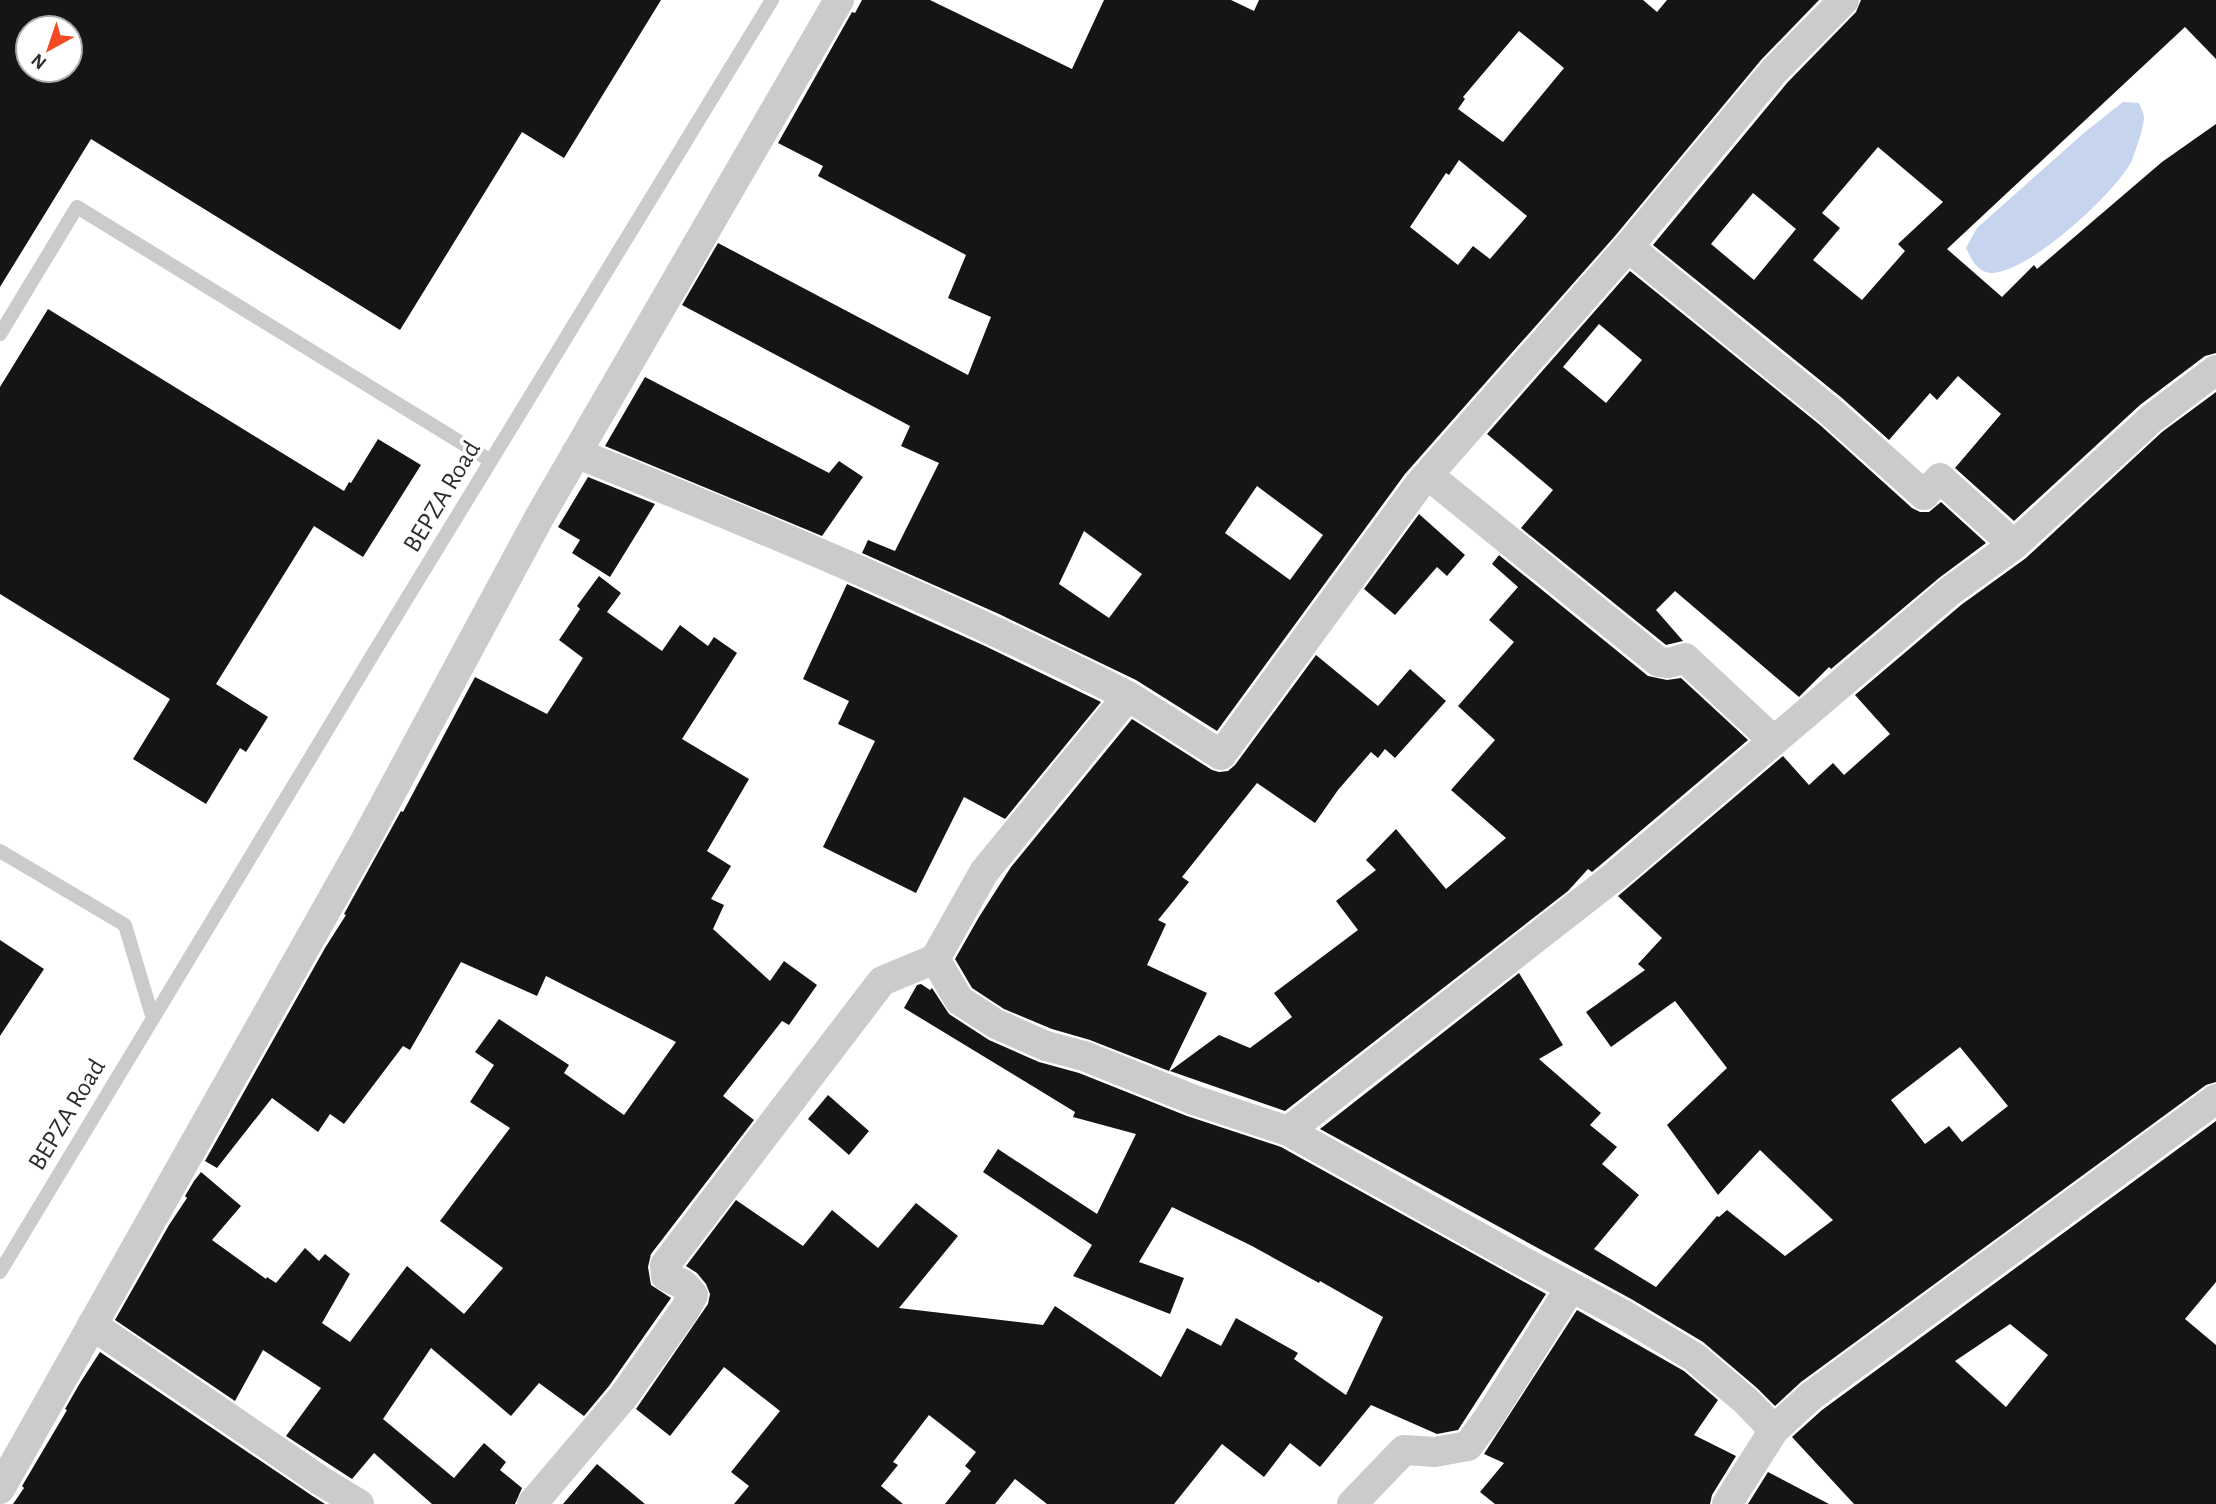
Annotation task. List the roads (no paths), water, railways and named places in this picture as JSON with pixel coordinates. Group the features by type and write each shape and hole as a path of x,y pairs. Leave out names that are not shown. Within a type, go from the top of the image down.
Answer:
{"street":[{"path":"0,1489 365,841 576,453 838,0"},
{"path":"576,453 692,499 950,610 1128,696 1221,755 1428,475 1628,247 1773,72 1844,0"},
{"path":"1628,247 1831,412 1924,495 1940,478 2014,545"},
{"path":"1288,1131 1615,876 1950,592 2014,545 2151,419 2216,370"},
{"path":"1428,475 1659,662 1669,663 1685,658 1774,741"},
{"path":"532,1504 622,1397 693,1295 684,1285 666,1276 665,1265 882,981 935,959 984,872 1128,696"},
{"path":"935,959 959,1000 996,1024 1046,1046 1084,1056 1194,1100 1288,1131 1624,1314 1694,1357 1746,1401 1774,1430"},
{"path":"1727,1504 1774,1430 1811,1396 2216,1099"},
{"path":"1352,1504 1404,1450 1435,1452 1468,1446 1489,1418 1571,1287"},
{"path":"92,1325 359,1504"}],"lane":[{"name":"BEPZA Road","path":"0,1272 772,0"},
{"path":"0,334 77,207 491,461"},
{"path":"0,851 125,925 153,1018"}],"water":[{"path":"2123,102 2139,103 2144,118 2132,160 2108,192 2066,231 2021,263 2001,272 1986,272 1979,268 1966,248 1977,228 2085,132"}]}
